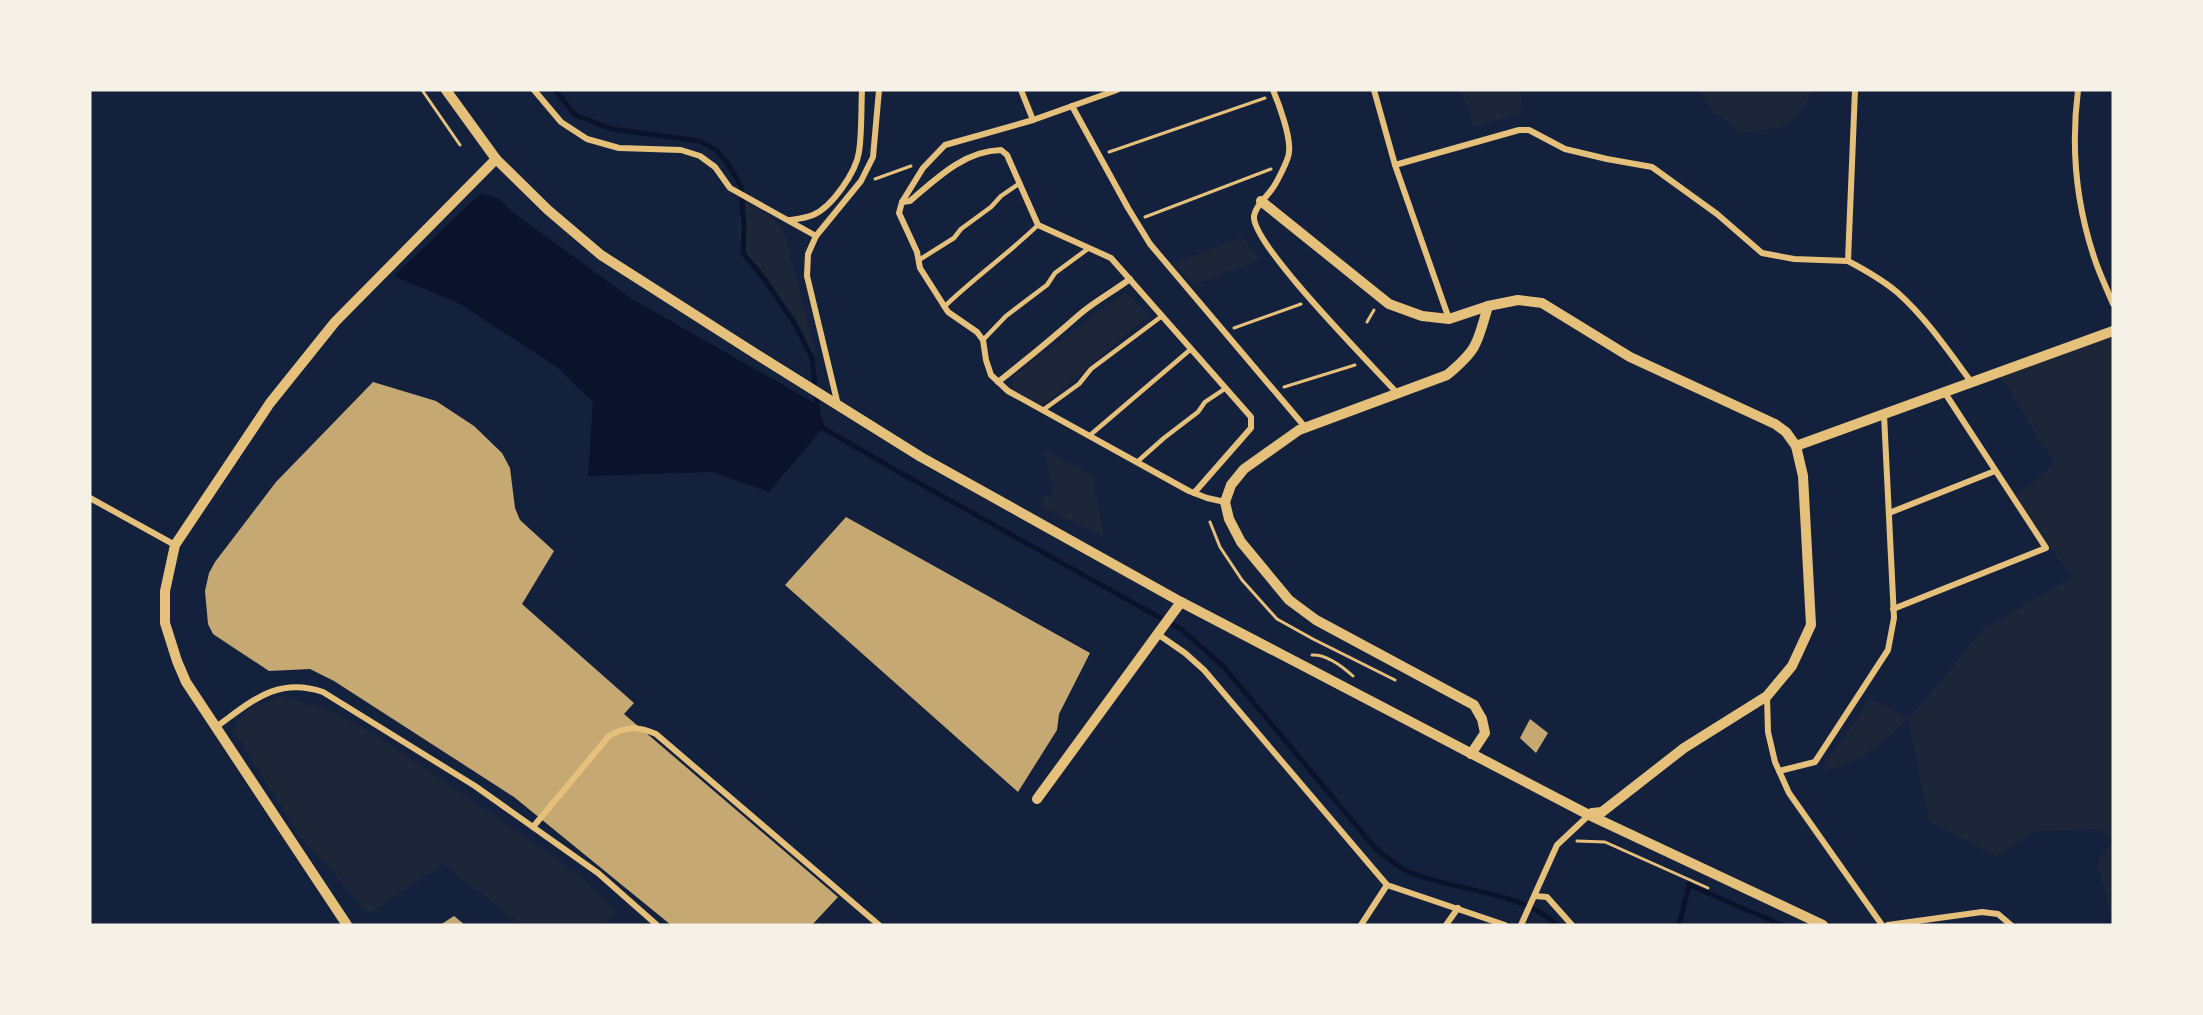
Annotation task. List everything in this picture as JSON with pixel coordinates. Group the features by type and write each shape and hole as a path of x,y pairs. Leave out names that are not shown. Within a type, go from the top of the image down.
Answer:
{"street":[{"path":"446,90 496,159 548,210 601,255 921,457 1181,602 1471,754 1589,815 1823,925"},
{"path":"534,90 561,122 587,139 620,148 681,150 700,156 715,167 730,188 816,236"},
{"path":"789,220 812,215 823,209 838,193 855,166 859,151 862,90"},
{"path":"838,405 807,276 808,254 816,236 861,181 873,157 879,90"},
{"path":"1020,90 1033,120"},
{"path":"1117,90 1033,120 945,145 923,168 902,202 899,213 919,260 920,268 948,312 977,332 983,340 991,375 1008,391 1194,493 1226,502"},
{"path":"1374,90 1395,165 1449,318"},
{"path":"1848,261 1855,90"},
{"path":"2078,90 2073,123 2075,164 2081,204 2093,256 2113,304"},
{"path":"1274,92 1283,114 1289,152 1273,188 1254,213 1254,222 1262,240 1312,300 1397,393"},
{"path":"1072,106 1150,244 1305,427"},
{"path":"1395,165 1519,130 1530,130 1565,149 1652,167 1717,214 1762,252 1794,259 1848,261 1871,274 1898,293 1926,322 1972,383"},
{"path":"902,202 910,201 954,165 987,150 1001,150 1007,155 1038,225 1111,258 1251,417 1251,428 1194,493"},
{"path":"347,925 186,682 165,623 165,591 175,545 270,403 335,322 496,159"},
{"path":"1261,201 1389,304 1422,316 1449,318 1518,300 1542,303 1630,357 1775,424 1786,432 1796,446 1803,476 1811,625 1792,666 1767,696 1684,748 1602,812 1589,815 1557,845 1521,925"},
{"path":"998,382 1036,349 1067,328 1081,313 1130,279"},
{"path":"1471,754 1485,733 1482,719 1474,705 1316,620 1289,600 1241,542 1229,519 1226,502 1231,484 1244,470 1305,427 1447,375 1477,346 1488,306"},
{"path":"1796,446 2113,331"},
{"path":"1893,609 2046,548 1945,393"},
{"path":"1779,771 1815,762 1888,650 1894,618 1884,415"},
{"path":"1889,513 1995,471"},
{"path":"90,498 175,545"},
{"path":"1037,800 1181,602"},
{"path":"1159,635 1204,670 1387,885 1505,925"},
{"path":"215,728 255,699 280,688 306,686 323,692 475,786 598,873 657,925"},
{"path":"1767,696 1768,732 1775,762 1789,793 1882,925"},
{"path":"533,827 609,736 620,729 633,727 645,729 656,734 879,925"},
{"path":"1361,925 1387,885"},
{"path":"1534,896 1547,897 1572,925"},
{"path":"1446,925 1458,908"},
{"path":"1888,925 1982,912 1998,914 2011,925"}],"lane":[{"path":"919,260 954,238 961,228 1020,183"},
{"path":"944,307 971,281 1014,249 1038,225"},
{"path":"983,340 1006,316 1047,285 1055,273 1089,248"},
{"path":"1043,411 1079,384 1091,369 1162,316"},
{"path":"1089,436 1191,349"},
{"path":"1137,462 1198,412 1205,402 1226,388"}],"path":[{"path":"422,90 460,145"},
{"path":"1099,155 1274,92"},
{"path":"1135,220 1284,164"},
{"path":"861,181 880,178 913,165"},
{"path":"1223,331 1312,300"},
{"path":"1274,390 1368,361"},
{"path":"1210,522 1220,547 1242,580 1277,619 1396,680"},
{"path":"1304,656 1318,655 1343,667 1361,683"},
{"path":"1576,841 1605,842 1711,889"}],"shaded area":[{"path":"1461,90 1522,90 1520,115 1474,126"},
{"path":"1700,90 1812,90 1812,93 1797,115 1783,126 1775,129 1740,132 1712,111"},
{"path":"481,193 500,199 511,211 632,299 818,405 817,416 823,428 769,492 712,472 588,476 593,402 558,368 460,304 394,276"},
{"path":"746,203 774,219 784,232 814,347 815,369 784,307 745,254 740,243 738,231"},
{"path":"1243,237 1260,260 1193,285 1172,264"},
{"path":"1125,292 1149,315 1042,407 1013,390 1013,376"},
{"path":"2113,331 2113,924 2097,860 2112,841 2100,829 2035,831 1997,857 1929,822 1908,719 1888,738 1858,759 1820,771 1862,712 1869,698 1909,719 1982,630 2072,577 2014,499 2054,463 1998,373"},
{"path":"1044,449 1093,476 1104,537 1045,509 1041,498 1053,493"},
{"path":"282,696 331,711 372,732 545,850 578,875 616,911 604,925 521,925 443,864 368,915 300,837 233,730 247,711"}],"building":[{"path":"373,382 436,401 474,426 502,453 510,468 515,508 520,520 554,551 522,604 634,703 624,714 838,897 812,925 671,925 514,797 334,681 310,669 269,671 213,634 208,624 205,591 209,573 215,562 276,482"},
{"path":"846,517 1090,653 1059,714 1057,730 1018,792 785,585"},
{"path":"1530,719 1548,733 1536,753 1520,738"},
{"path":"454,916 465,925 440,925"}],"waterway":[{"path":"555,90 575,115 612,129 699,141 716,150 728,164 741,186 743,253 795,324 812,358 818,414 823,428 1182,630 1223,666 1375,848 1393,862 1409,872 1430,879 1509,899 1544,914 1557,925"},
{"path":"1679,925 1690,881"},
{"path":"1689,885 1782,925"}]}
